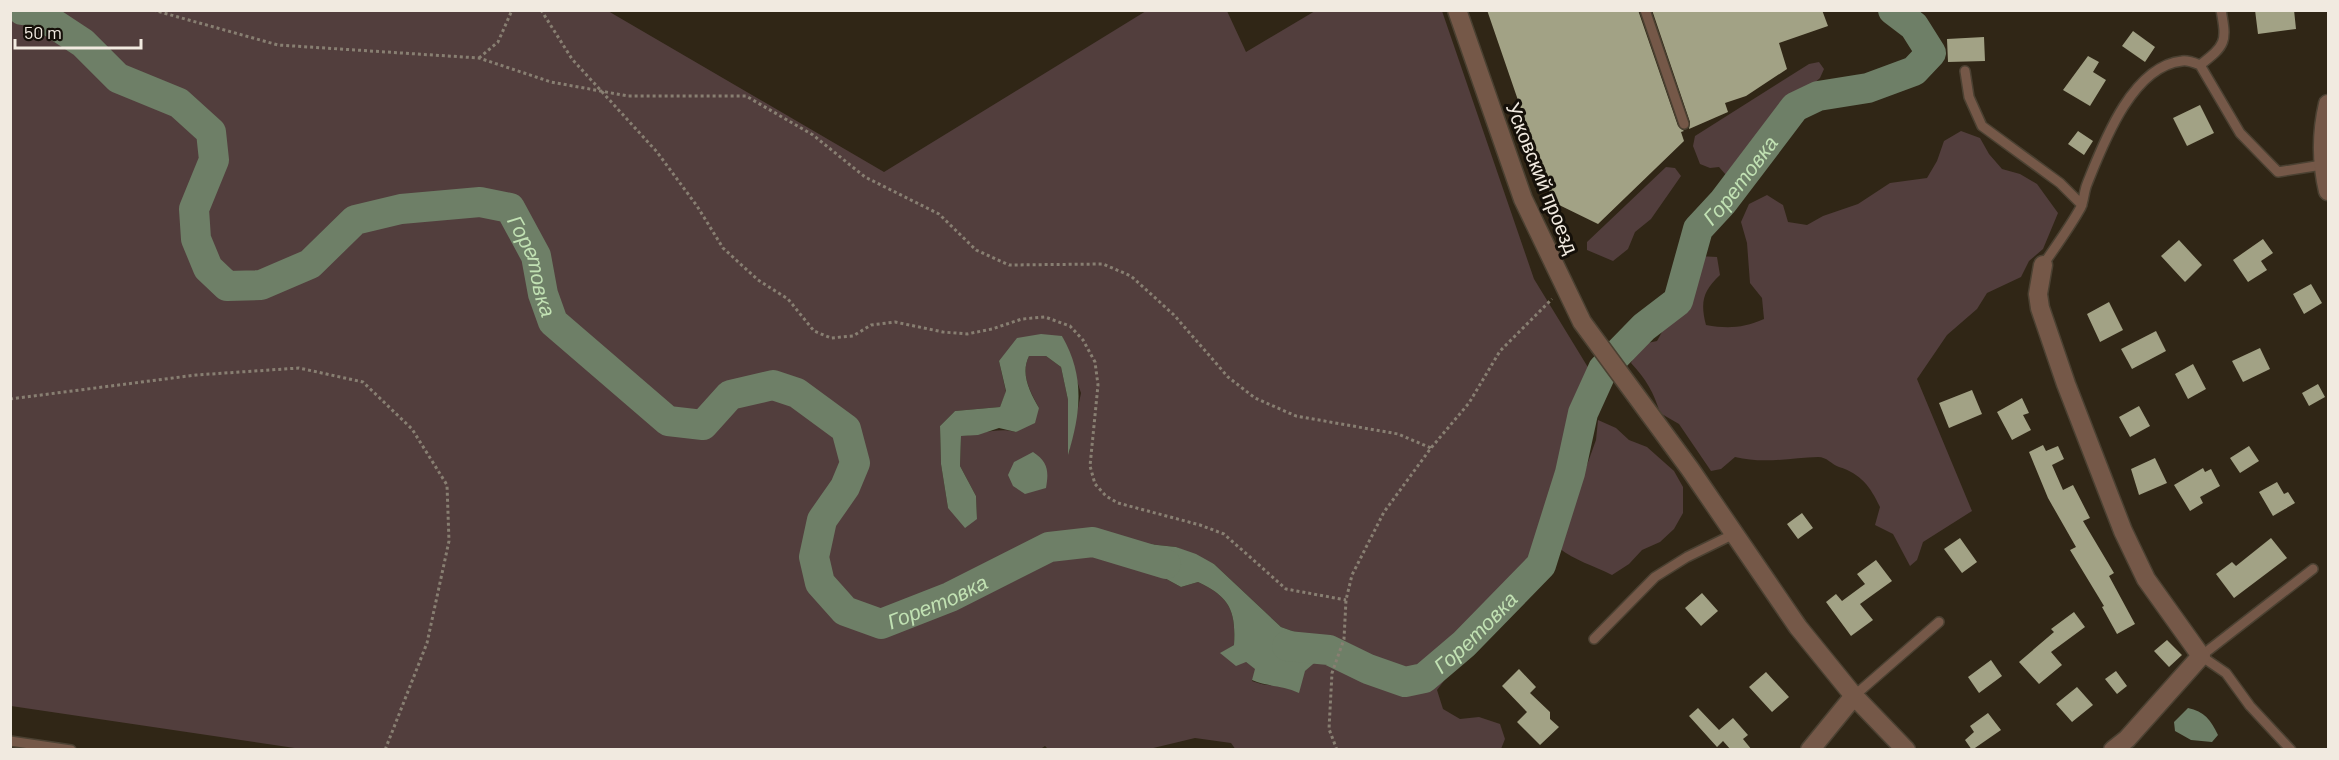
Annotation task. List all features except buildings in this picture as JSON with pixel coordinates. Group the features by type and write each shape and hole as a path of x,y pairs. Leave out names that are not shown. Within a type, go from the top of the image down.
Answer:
{"street":[{"name":"Усковский проезд","path":"1457,10 1509,162 1564,288 1603,354 1690,469 1798,627 1854,696 1906,750"},
{"path":"2328,104 2323,126 2322,165 2328,191"},
{"path":"2043,265 2038,294 2040,309 2102,481 2146,579 2201,656 2127,738 2113,750"},
{"path":"1810,750 1854,696"}],"lane":[{"path":"1645,10 1684,124"},
{"path":"2200,65 2219,50 2226,37 2221,10"},
{"path":"2043,265 2082,205 2085,188 2105,142 2129,99 2143,81 2158,68 2183,61 2200,65 2240,133 2278,172 2322,165"},
{"path":"1965,70 1969,97 1982,126 2060,183 2082,205"},
{"path":"1594,639 1655,577 1687,557 1734,534"},
{"path":"2291,750 2250,706 2226,673 2201,656 2313,569"},
{"path":"1854,696 1939,622"},
{"path":"10,741 71,750"}],"path":[{"path":"153,10 278,45 479,58 551,82 628,96 746,96 813,135 865,177 939,214 976,250 1009,265 1103,264 1131,276 1174,315 1228,377 1255,399 1296,416 1398,434 1431,448"},
{"path":"479,58 498,42 512,10"},
{"path":"541,10 572,59 657,152 698,206 723,248 758,280 788,299 814,331 831,338 853,336 871,325 895,322 943,332 967,334 1022,319 1045,317 1070,326 1083,340 1095,362 1098,385 1090,466 1095,484 1106,496 1119,503 1200,525 1224,534 1286,589 1346,600"},
{"path":"1336,750 1329,729 1332,673 1344,639 1346,600 1352,575 1384,512 1431,448 1469,403 1500,351 1564,288"},
{"path":"10,399 196,375 299,368 363,382 412,429 447,485 449,541 427,643 385,750"}],"shaded area":[{"path":"10,11 608,11 884,172 1146,11 1227,11 1246,52 1315,11 1442,11 1534,279 1589,369 1590,374 1579,389 1567,456 1539,543 1503,595 1454,643 1459,661 1437,690 1443,709 1460,719 1479,717 1500,724 1505,739 1501,749 1236,750 1231,743 1195,738 1145,750 1049,750 1045,746 1039,750 308,750 11,706","holes":["1062,336 1081,393 1069,452 1068,400 1061,367 1046,356 1029,356 1026,363 1026,376 1039,408 1016,432 995,431 961,436 960,466 976,496 977,519 948,508 941,464 940,426 955,411 1000,407 1006,392 999,361","1120,541 1176,547 1214,564 1281,627 1333,646 1306,670 1287,682 1265,685 1252,681 1256,669 1246,662 1221,653 1234,645 1234,623 1229,606 1224,600 1198,582 1181,587 1139,564 1130,564 1126,546"]},
{"path":"1819,62 1824,69 1820,78 1760,132 1753,149 1726,175 1719,167 1710,168 1700,164 1693,146 1695,136 1809,64"},
{"path":"1961,131 1980,138 1989,154 2002,169 2020,174 2037,184 2058,213 2043,249 2029,261 2021,277 1987,293 1977,309 1947,335 1917,379 1972,511 1923,542 1917,560 1910,566 1893,534 1875,525 1880,507 1859,477 1821,457 1766,460 1735,457 1721,469 1711,471 1679,424 1660,413 1649,386 1631,363 1638,345 1657,341 1684,292 1689,274 1698,256 1717,257 1720,275 1704,297 1703,310 1706,325 1735,327 1764,319 1762,298 1750,283 1747,243 1741,222 1749,204 1767,195 1783,205 1788,222 1807,225 1823,216 1858,204 1890,183 1927,178 1937,161 1944,141"},
{"path":"1666,167 1675,168 1681,176 1651,219 1635,232 1628,249 1613,261 1587,250 1587,242"},
{"path":"1041,334 1062,336 1074,365 1078,409 1068,455 1068,400 1061,367 1046,356 1029,356 1026,363 1026,376 1039,408 1035,423 1016,432 999,428 978,435 961,436 960,466 976,496 977,519 965,528 948,508 941,464 940,426 955,411 1000,407 1006,391 999,361 1017,338"},
{"path":"1598,420 1616,428 1629,440 1647,447 1674,471 1683,487 1683,513 1674,529 1660,542 1642,550 1629,564 1612,575 1578,560 1559,548 1560,529 1570,512 1596,440"},
{"path":"1033,452 1042,459 1046,467 1046,488 1025,494 1013,486 1008,475 1014,462"},
{"path":"1120,541 1176,547 1196,554 1214,564 1281,627 1334,646 1305,671 1299,693 1252,680 1255,669 1246,662 1236,666 1220,653 1234,645 1232,614 1224,600 1198,582 1181,587 1139,564 1129,564 1126,546"},
{"path":"2188,708 2198,711 2210,721 2218,735 2212,742 2191,740 2175,731 2174,722"}],"waterway":[{"name":"Горетовка","path":"22,10 36,12 83,43 118,78 179,103 211,132 214,160 194,209 196,239 208,268 227,286 261,285 310,264 355,220 401,209 480,202 510,208 536,256 543,294 553,322 668,421 703,425 730,395 773,385 797,393 846,429 855,463 845,487 822,520 814,557 820,583 845,611 881,624 950,597 1049,547 1093,542 1166,564"},
{"name":"Горетовка","path":"1287,646 1329,650 1368,669 1405,682 1424,678 1464,644 1541,565 1570,473 1583,413 1603,369 1644,327 1678,301 1698,229 1723,202 1795,107 1818,96 1868,88 1914,71 1931,53 1914,26 1893,10"}]}
